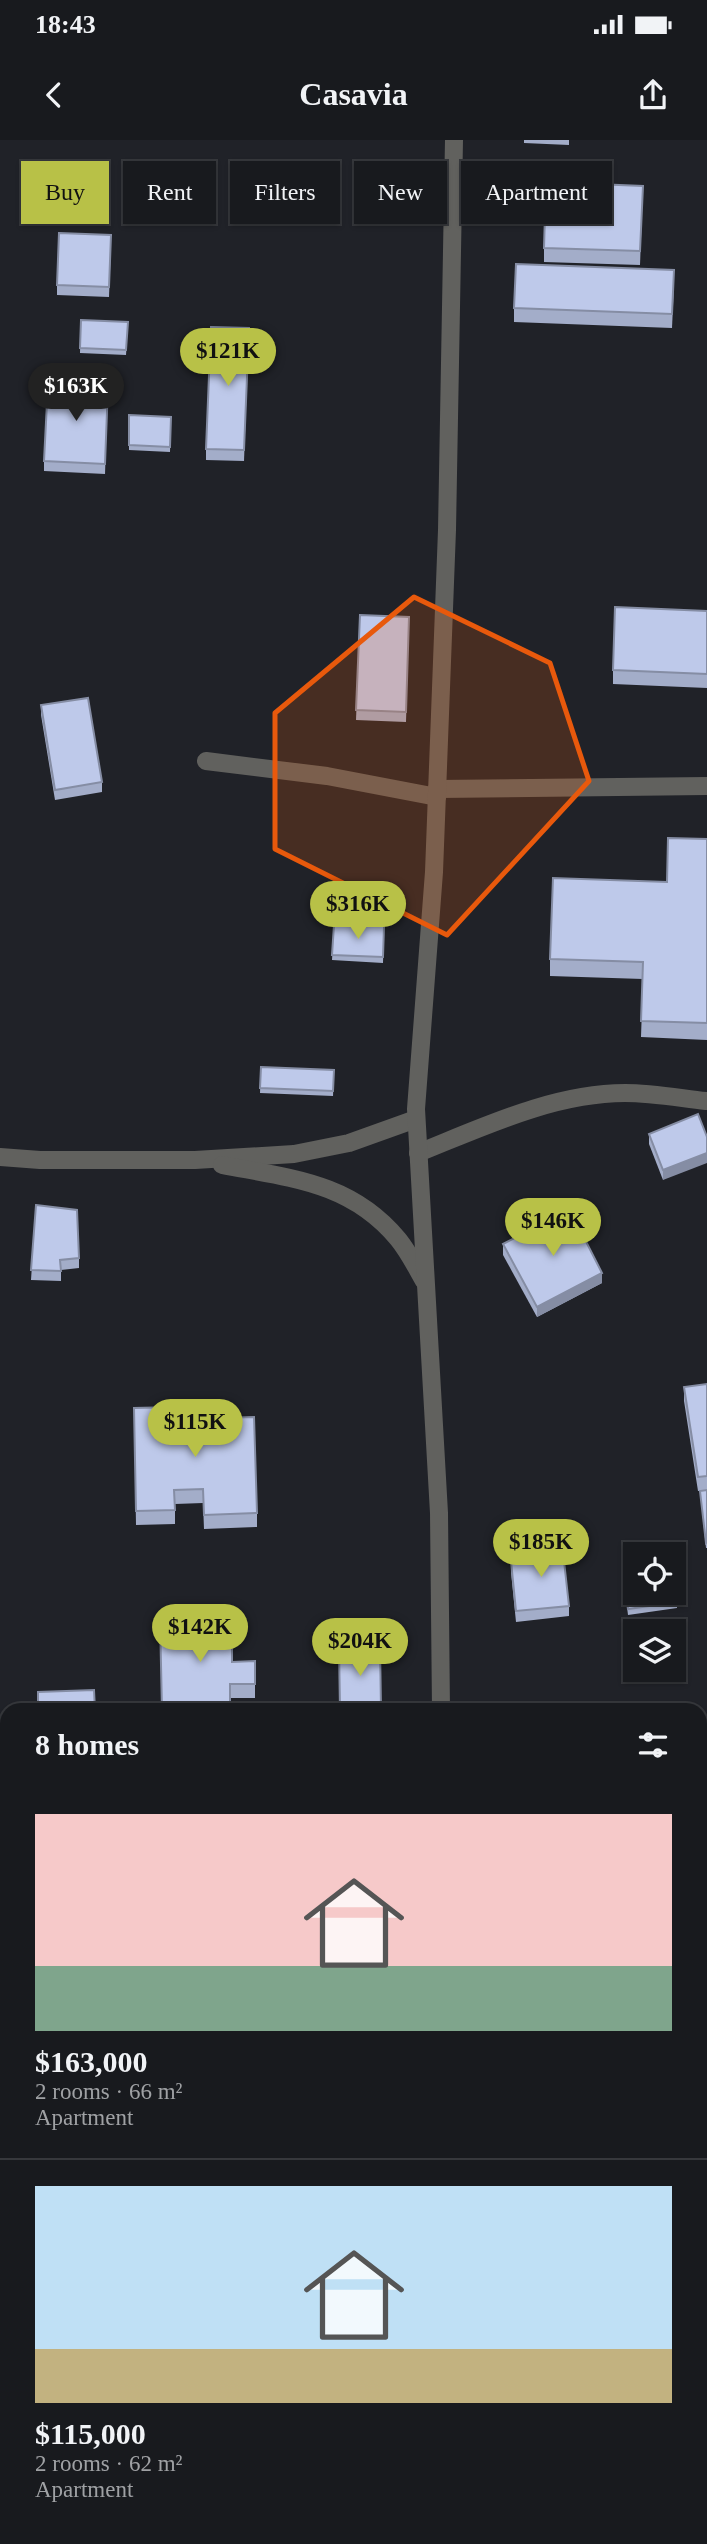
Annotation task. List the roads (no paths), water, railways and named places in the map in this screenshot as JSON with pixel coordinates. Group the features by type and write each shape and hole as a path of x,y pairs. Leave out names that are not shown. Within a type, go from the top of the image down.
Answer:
{"street":[{"path":"441,1703 439,1513 416,1119 434,872 447,530 454,140"},
{"path":"206,761 437,793 707,786"},
{"path":"418,1153 508,1116 560,1101 621,1093 706,1101"},
{"path":"0,1157 40,1160 195,1160 294,1154 338,1146 416,1119"},
{"path":"195,1160 305,1181 336,1190 380,1220 399,1240 425,1283"}]}
